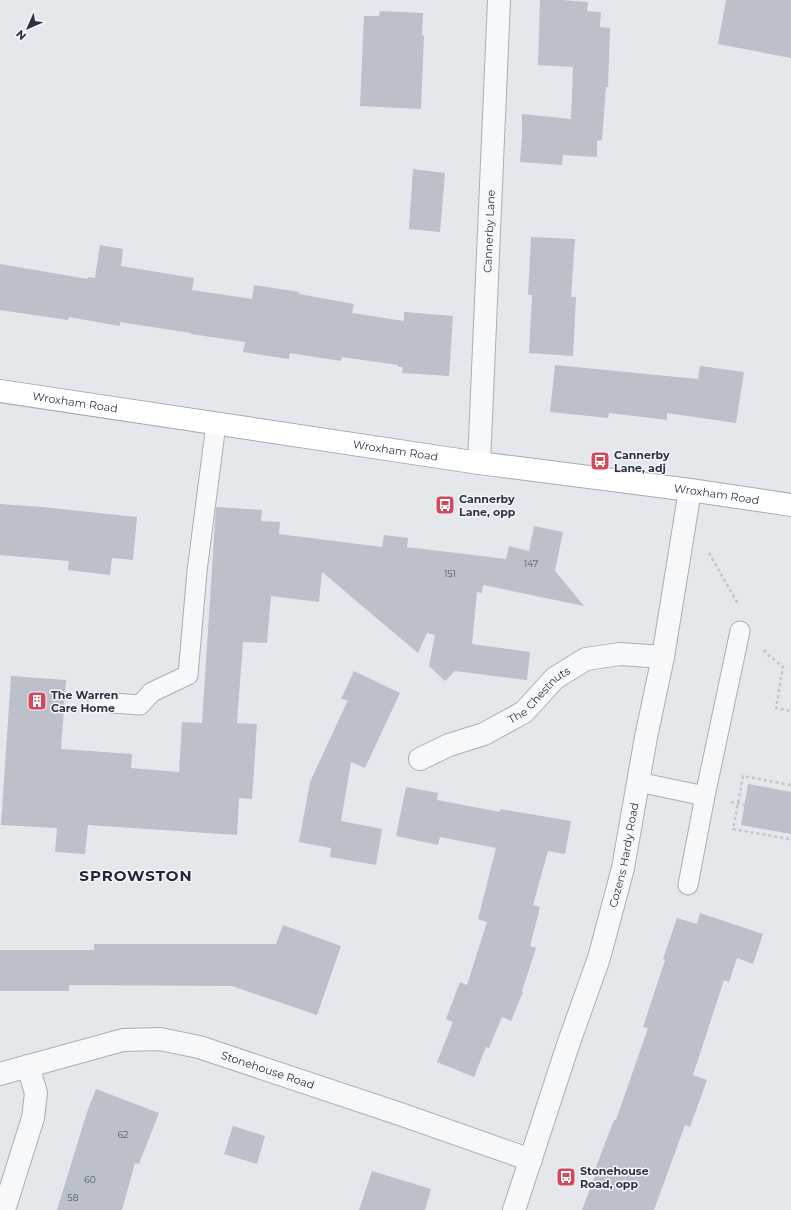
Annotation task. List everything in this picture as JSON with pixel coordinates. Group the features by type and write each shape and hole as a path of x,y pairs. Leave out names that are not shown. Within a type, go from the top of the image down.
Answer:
{"main road":[{"name":"Wroxham Road","path":"0,391 479,463 690,490 791,505"}],"street":[{"name":"Cannerby Lane","path":"479,463 499,0"},
{"name":"Cozens Hardy Road","path":"514,1210 568,1045 599,958 623,868 638,782 663,658 690,490"},
{"name":"The Chestnuts","path":"420,759 449,745 484,734 524,712 555,678 586,659 620,654 663,658"},
{"name":"Stonehouse Road","path":"0,1074 123,1040 160,1039 199,1047 400,1114 531,1160"},
{"path":"4,1210 33,1118 36,1093 28,1066"}],"lane":[{"path":"98,702 140,705 152,692 188,675 197,571 216,424"},
{"path":"688,885 740,631"},
{"path":"638,782 705,796"}],"path":[{"path":"789,839 733,829 743,776 791,785"}],"building":[{"path":"540,0 588,2 587,11 601,12 600,27 610,28 608,87 606,87 602,140 597,141 597,157 563,155 562,165 520,162 522,114 571,119 573,67 538,65"},
{"path":"726,0 791,0 791,58 718,44"},
{"path":"380,11 423,13 422,35 424,36 421,109 360,106 364,16 379,16"},
{"path":"413,169 445,173 440,232 409,229"},
{"path":"531,237 575,239 571,297 576,297 573,356 529,353 532,295 528,295"},
{"path":"100,245 123,249 121,266 194,278 192,290 252,299 254,285 299,292 299,294 354,304 352,313 404,321 404,312 453,316 449,376 402,373 403,367 398,367 398,365 342,357 341,361 290,353 289,359 243,352 245,342 120,322 120,326 69,317 68,320 0,310 0,264 88,279 88,277 95,278"},
{"path":"555,365 698,379 700,366 744,372 736,423 667,413 667,420 609,413 608,418 550,412"},
{"path":"0,504 137,517 133,560 112,558 110,575 68,570 69,561 0,555"},
{"name":"The Warren Care Home","path":"216,507 262,510 261,521 280,522 279,534 382,547 384,535 408,538 407,547 506,559 509,546 529,551 534,526 563,532 555,571 584,606 483,585 482,593 477,592 472,644 530,652 527,680 455,671 445,681 429,666 435,635 427,633 418,653 322,572 319,602 271,596 267,643 243,642 237,723 257,724 252,799 239,798 237,835 88,825 85,854 55,852 57,828 1,825 11,676 66,680 61,749 132,754 131,768 179,772 182,722 202,723"},
{"path":"354,671 400,693 365,768 351,762 341,821 382,829 376,865 330,857 331,848 299,842 310,782 348,700 341,699"},
{"path":"748,784 791,792 791,834 741,825"},
{"path":"406,787 438,793 437,800 500,812 500,809 571,821 565,854 548,851 533,905 540,907 530,946 536,948 522,991 523,992 511,1021 502,1017 489,1048 486,1047 474,1077 437,1062 453,1022 446,1019 460,982 467,985 487,922 478,919 496,848 440,837 438,845 396,836"},
{"path":"700,913 763,934 753,964 737,958 729,982 724,980 693,1075 707,1080 690,1127 685,1125 654,1210 582,1210 595,1176 593,1175 614,1120 616,1120 648,1028 643,1027 677,918 697,924"},
{"path":"283,925 341,946 317,1015 232,986 69,985 69,991 0,991 0,950 94,950 94,944 276,944"},
{"path":"96,1089 159,1113 139,1164 135,1163 122,1210 57,1210 87,1112"},
{"path":"233,1126 265,1136 257,1164 224,1154"},
{"path":"372,1171 431,1189 425,1210 359,1210"}],"place":[{"name":"Cannerby Lane, adj","path":"600,461"},
{"name":"Cannerby Lane, opp","path":"445,505"},
{"name":"The Warren Care Home","path":"37,701"},
{"name":"Stonehouse Road, opp","path":"566,1177"}],"district":[{"name":"SPROWSTON","path":"136,876"}]}
